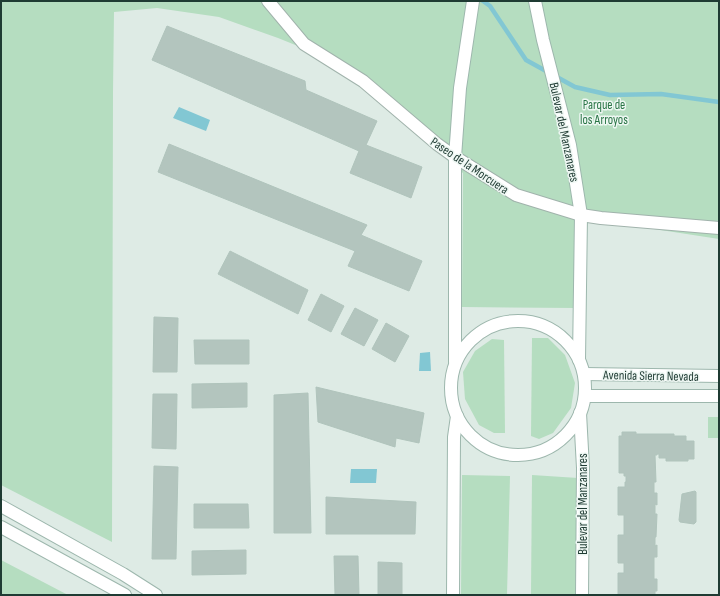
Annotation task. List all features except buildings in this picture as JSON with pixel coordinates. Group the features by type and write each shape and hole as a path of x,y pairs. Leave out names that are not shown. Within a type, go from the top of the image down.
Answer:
{"main road":[{"name":"Paseo de la Morcuera","path":"268,1 304,44 363,81 437,144 455,157 516,195 581,215 719,228"},
{"path":"455,363 465,346 479,332 497,324 516,321 535,323 554,331 568,343 579,360 584,374 585,384 585,396 580,413 573,427 562,439 548,448 534,453 518,455 502,453 487,447 474,438 466,430 458,416 452,399 451,381 455,363 455,157 460,88 473,1"},
{"name":"Bulevar del Manzanares","path":"534,1 570,145 581,215 579,360"},
{"name":"Avenida Sierra Nevada","path":"584,374 719,376"},
{"name":"Avenida Sierra Nevada","path":"585,396 719,396"},
{"name":"Bulevar del Manzanares","path":"580,413 583,468 582,595"},
{"path":"453,595 454,437 458,416"},
{"path":"1,506 124,574 156,595"},
{"path":"1,527 125,595"}],"green space":[{"name":"Parque de los Arroyos","path":"1,1 719,1 719,239 628,225 577,221 576,308 462,307 463,173 325,57 219,17 157,8 114,12 112,542 1,485"},
{"path":"532,338 548,338 565,355 575,383 571,408 553,433 539,439 531,436"},
{"path":"492,339 504,340 505,433 494,433 479,425 465,399 463,372 475,351"},
{"path":"708,417 719,417 719,438 708,438"},
{"path":"462,475 510,476 507,595 461,595"},
{"path":"532,475 578,478 575,595 531,595"},
{"path":"1,560 68,595 1,595"}],"water":[{"path":"179,107 210,120 206,131 173,118"},
{"path":"430,352 431,371 419,371 420,353"},
{"path":"351,469 377,469 376,483 350,483"}],"waterway":[{"path":"483,1 490,6 526,60 575,87 610,95 661,94 719,102"}]}
